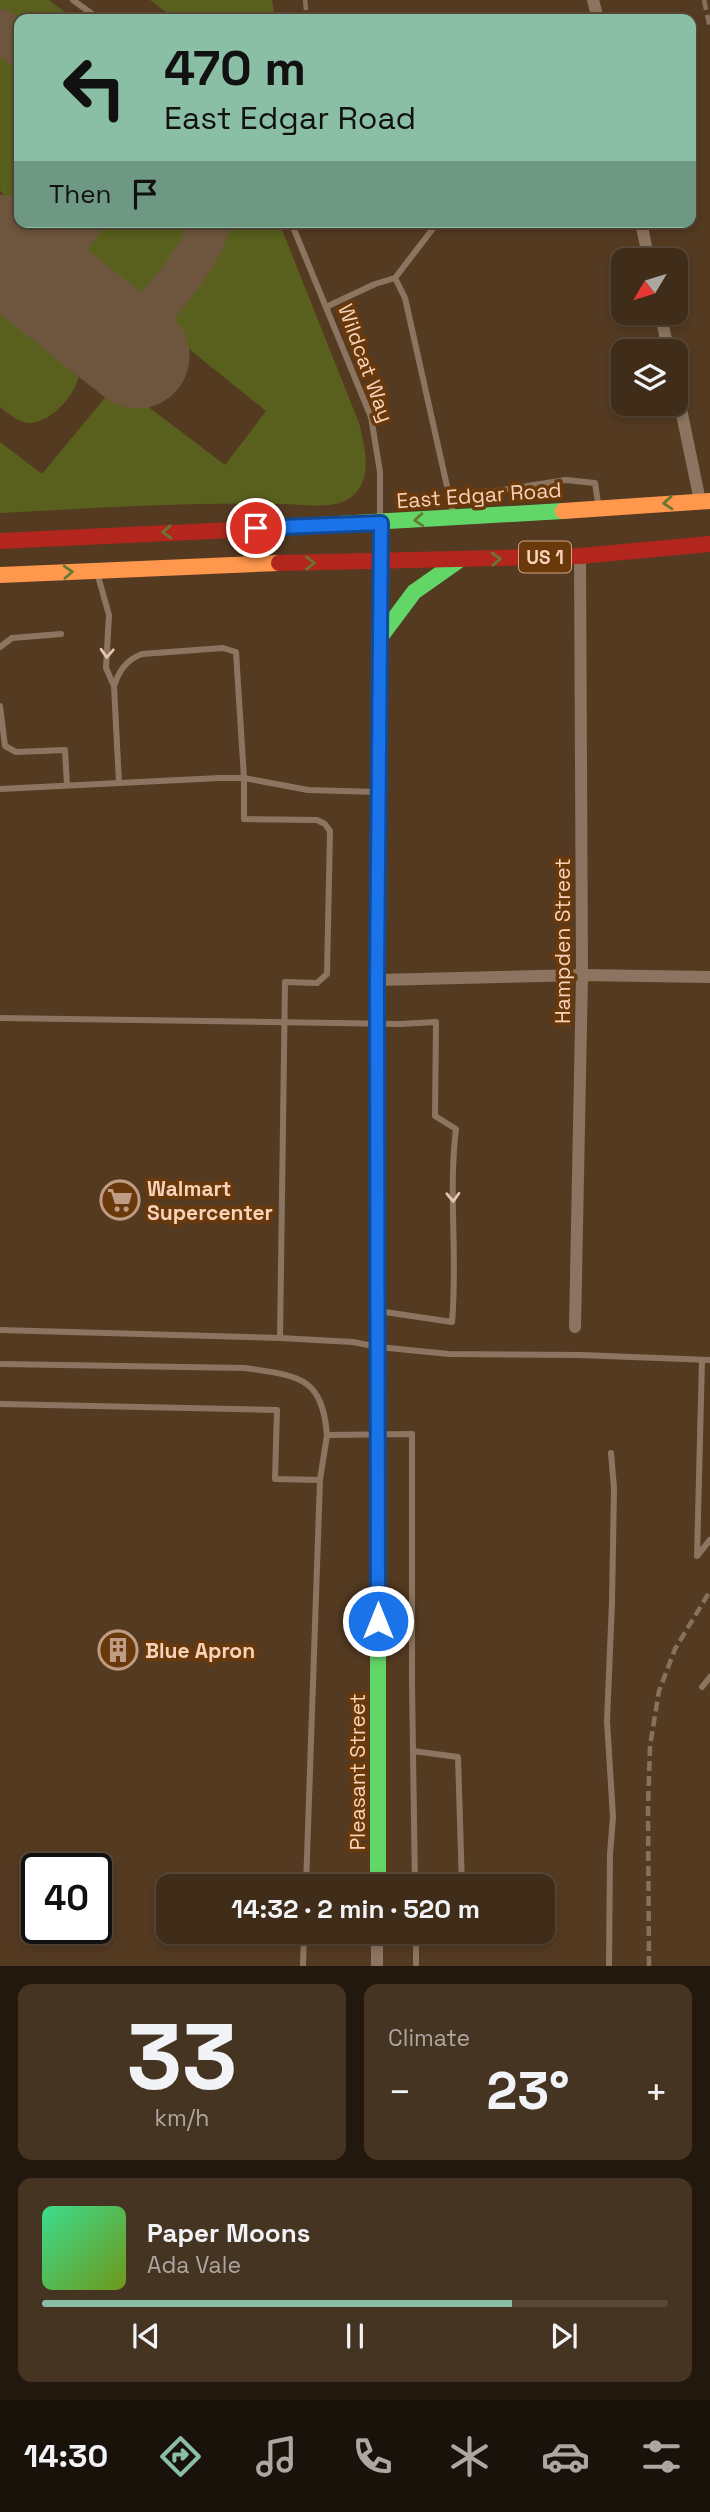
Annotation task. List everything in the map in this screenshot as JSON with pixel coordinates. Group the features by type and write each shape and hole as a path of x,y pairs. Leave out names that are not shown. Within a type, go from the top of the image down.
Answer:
{"main road":[{"name":"East Edgar Road","path":"0,541 381,523 705,501"},
{"name":"Pleasant Street","path":"377,1874 377,980 381,523"},
{"name":"US 1","path":"0,575 242,563 459,561 580,556 710,544"},
{"path":"379,639 414,592 459,561"}],"street":[{"path":"642,228 646,248"},
{"path":"684,416 705,501"},
{"name":"Hampden Street","path":"575,1326 582,975 580,556"},
{"path":"377,980 582,975 710,977"},
{"path":"377,1944 377,1966"}],"lane":[{"path":"73,0 92,14"},
{"name":"Wildcat Way","path":"293,228 371,417 380,472 381,523"},
{"path":"326,307 375,284 395,278 433,228"},
{"path":"395,278 405,298 454,518"},
{"path":"450,494 496,492 566,480 595,483 599,508"},
{"path":"96,571 107,604 106,668 114,686 119,783"},
{"path":"0,648 12,638 61,634"},
{"path":"114,686 123,667 133,658 154,653 223,648 236,652 244,819 317,820 327,826 330,834 327,974 317,983 285,982 280,1338"},
{"path":"0,706 5,746 16,752 65,750 67,785"},
{"path":"0,789 244,778 308,790 378,792"},
{"path":"0,1018 436,1022 435,1116 456,1129 452,1171 455,1261 452,1322 378,1311"},
{"path":"0,1330 280,1338 353,1342 449,1354 706,1360 697,1556 710,1540"},
{"path":"0,1364 245,1368 285,1374 304,1382 317,1392 325,1411 327,1435 320,1480 306,1874"},
{"path":"0,1404 277,1410 275,1479 320,1480"},
{"path":"327,1435 412,1434 415,1874"},
{"path":"609,1966 610,1854 614,1816 607,1721 614,1488 611,1453"},
{"path":"702,1687 710,1677"},
{"path":"413,1751 458,1757 462,1874"},
{"path":"303,1966 304,1944"},
{"path":"416,1944 416,1966"}],"green space":[{"path":"0,0 49,0 67,14 14,14 14,26 0,15"},
{"path":"150,0 272,0 274,14 168,14"},
{"path":"0,47 14,58 14,202 0,191"},
{"path":"94,228 195,228 190,242 177,260 149,294 140,298 80,253 79,248"},
{"path":"222,228 281,228 359,423 366,463 358,491 343,502 326,505 176,505 0,513 0,442 42,474 117,383 225,465 266,411 173,336 168,319 170,310 211,258"},
{"path":"0,302 64,351 79,367 79,376 71,394 56,411 39,421 22,421 0,407"}],"taxiway":[{"path":"0,30 14,41"},
{"path":"40,277 77,228"},
{"path":"125,346 187,269 208,228"}],"runway":[{"path":"0,247 137,356"}],"railway":[{"path":"305,0 306,14"},
{"path":"704,0 710,28"},
{"path":"649,1966 650,1746 659,1691 675,1649 710,1591"}],"traffic: fast":[{"path":"233,530 563,511"},
{"path":"377,1053 381,523"},
{"path":"379,639 414,592 458,561"},
{"path":"378,1479 378,1874"}],"traffic: slow":[{"path":"563,511 710,501"},
{"path":"0,575 279,563"},
{"path":"377,1053 378,1479"}],"traffic: jam":[{"path":"0,541 233,530"},
{"path":"279,563 580,556 710,544"}],"place":[{"name":"Walmart Supercenter","path":"120,1200"},
{"name":"Blue Apron","path":"118,1650"}],"route":[{"path":"256,528 381,523 377,980 378,1621"}]}
